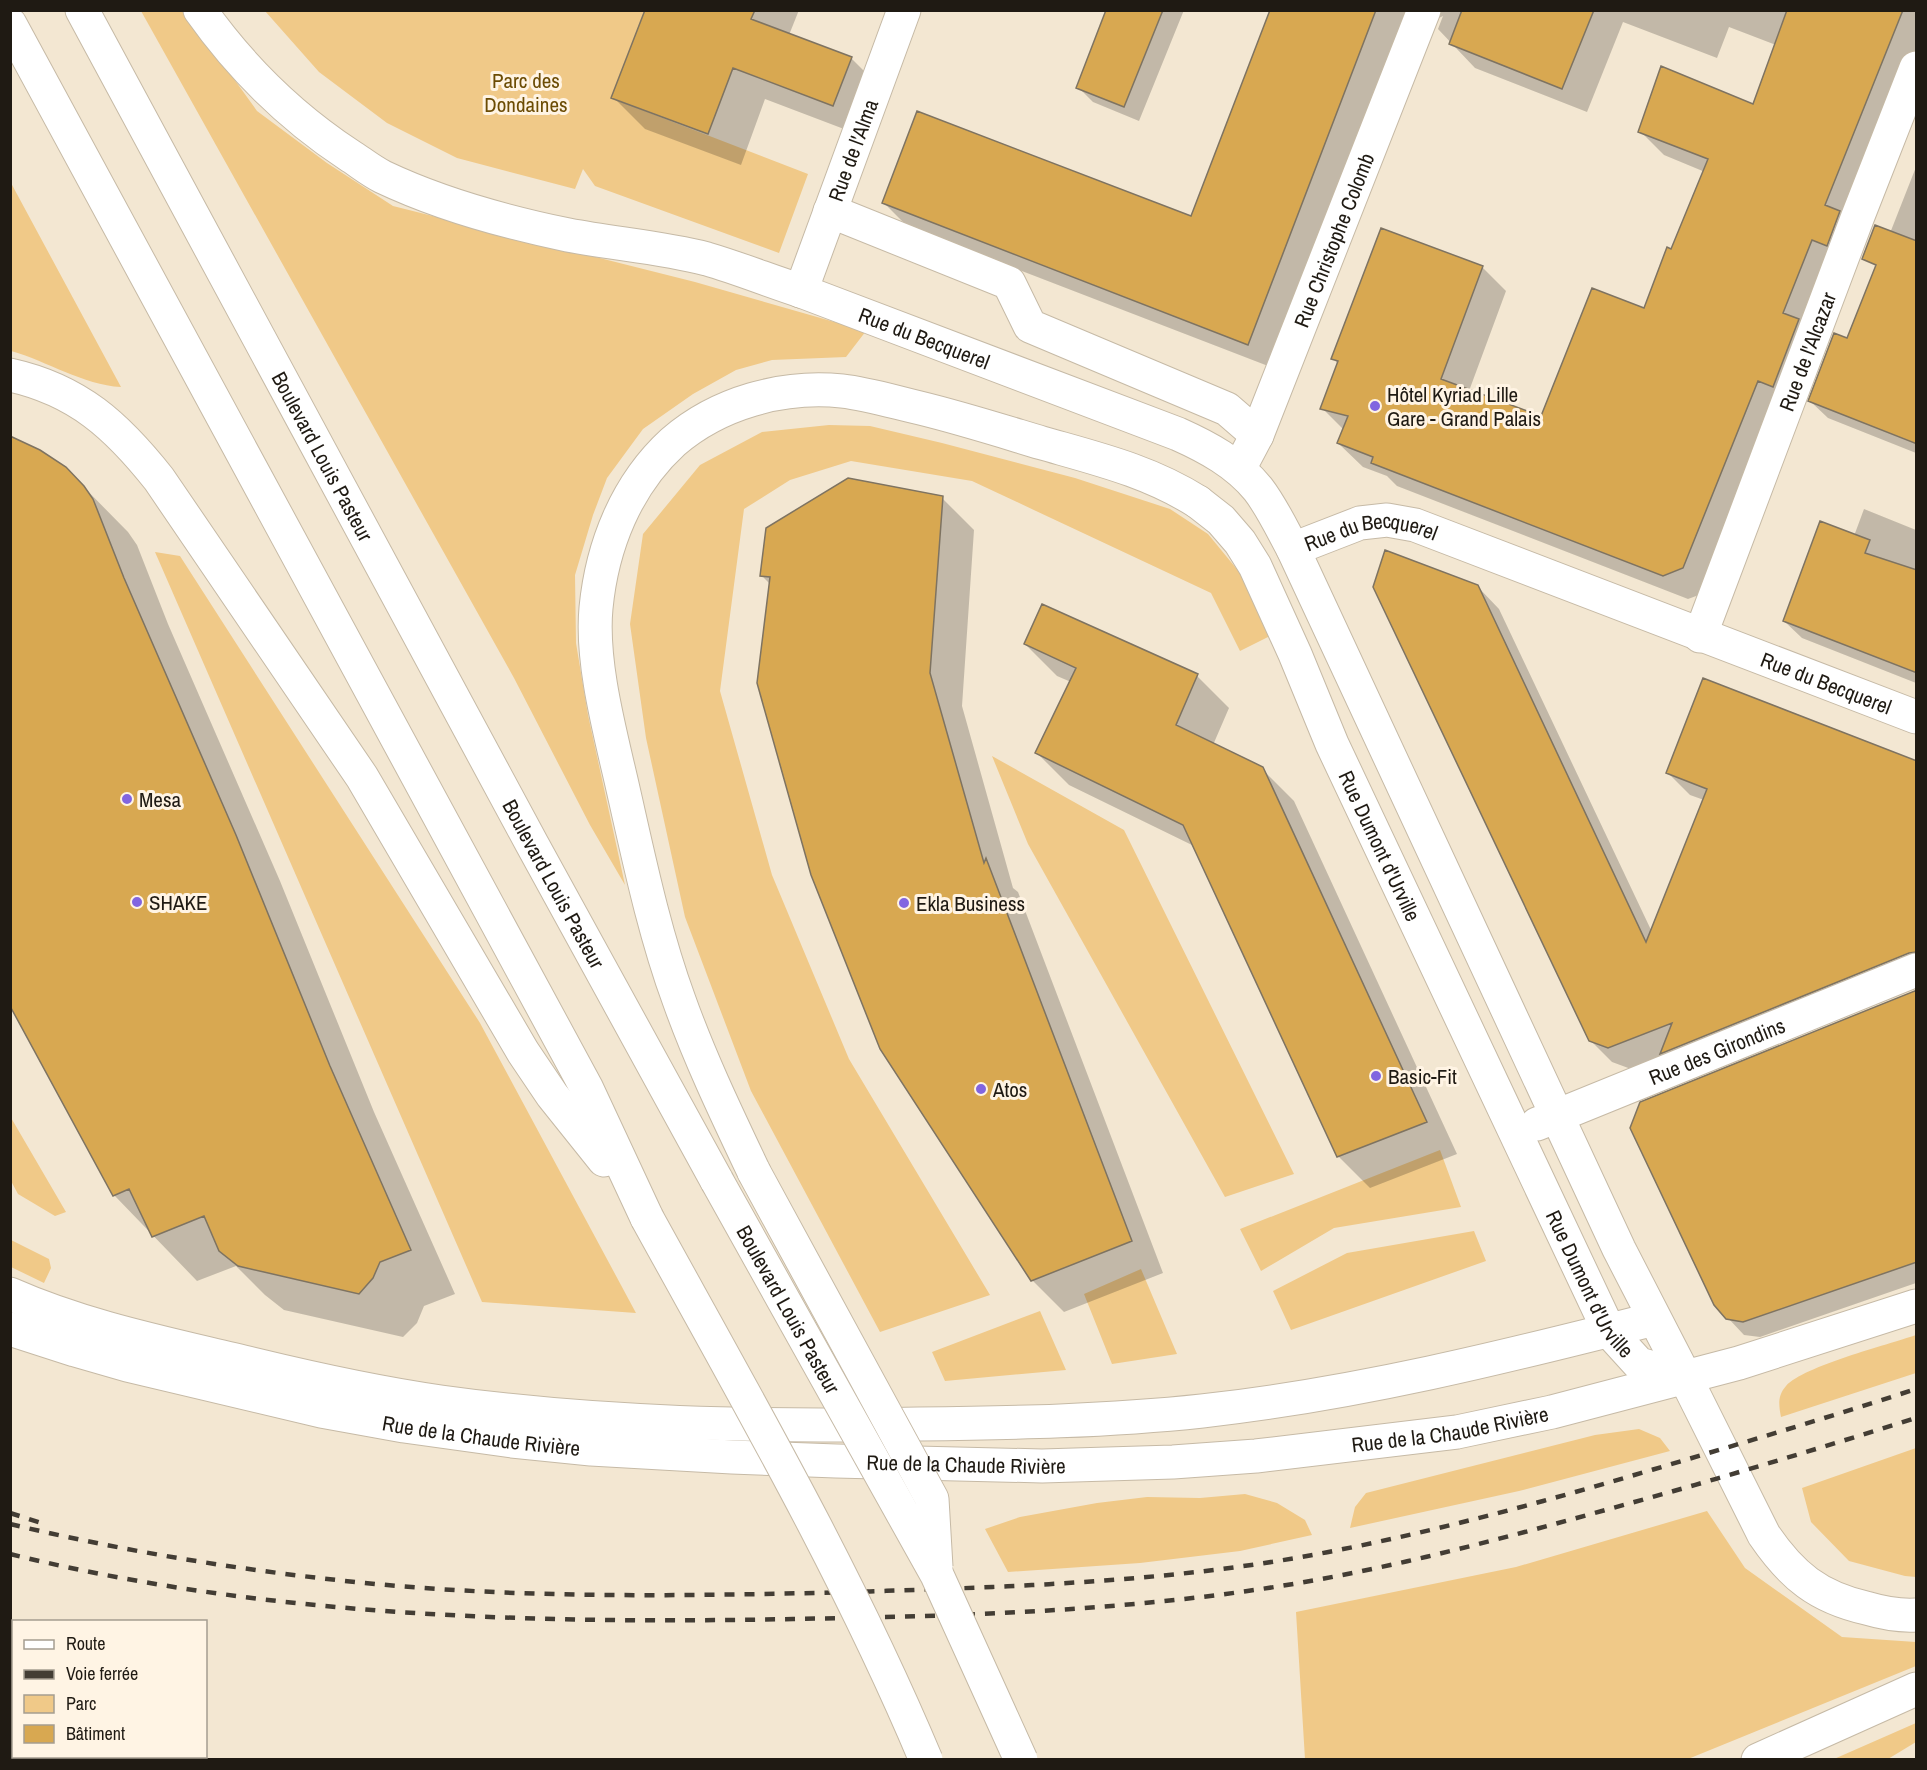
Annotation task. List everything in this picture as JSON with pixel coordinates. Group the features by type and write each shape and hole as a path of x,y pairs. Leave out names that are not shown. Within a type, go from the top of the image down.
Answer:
{"main road":[{"name":"Boulevard Louis Pasteur","path":"82,10 532,844 937,1575 1021,1760"},
{"name":"Rue du Becquerel","path":"200,10 221,39 258,81 291,112 334,145 381,176 434,199 502,220 572,236 638,245 708,260 801,291 1178,434 1239,469 1257,489 1293,549 1360,523 1387,520 1414,525 1917,717"},
{"name":"Rue de l'Alma","path":"801,291 904,10"},
{"name":"Rue Christophe Colomb","path":"1239,469 1257,435 1424,10"},
{"path":"10,24 586,1087 647,1218 811,1516 876,1647 927,1760"},
{"name":"Rue de l'Alcazar","path":"1700,636 1854,227 1917,68"},
{"path":"830,211 1009,283 1030,326 1227,409 1257,435"},
{"path":"10,375 31,379 68,394 97,414 132,444 159,478 362,777 523,1052 552,1095 583,1132 647,1218"},
{"name":"Rue Dumont d'Urville","path":"937,1575 932,1499 754,1172 700,1058 678,998 644,883 609,731 597,657 596,611 603,566 616,524 635,486 658,456 678,438 719,411 755,398 794,392 840,391 933,411 1130,468 1172,485 1221,520 1240,542 1255,566 1332,744 1609,1331 1639,1364 1685,1377"},
{"name":"Rue Dumont d'Urville","path":"1293,549 1557,1116 1654,1319 1685,1377"},
{"name":"Rue des Girondins","path":"1515,1132 1917,970"},
{"name":"Rue de la Chaude Rivière","path":"10,1294 75,1320 124,1333 332,1383 438,1402 578,1417 658,1422 815,1426 1031,1421 1202,1411 1302,1397 1422,1375 1654,1319"},
{"name":"Rue de la Chaude Rivière","path":"10,1329 75,1350 188,1380 321,1411 404,1426 512,1441 591,1449 836,1461 1042,1466 1256,1456 1457,1432 1552,1412 1739,1364 1917,1306"},
{"path":"1685,1377 1764,1535 1778,1556 1797,1575 1833,1599 1883,1613 1917,1616"},
{"path":"1758,1760 1917,1689"}],"green space":[{"path":"141,11 185,11 257,111 327,163 393,206 695,282 866,331 846,357 772,360 736,370 693,394 643,429 607,478 575,575 576,643 588,715 625,885 590,825 514,678"},
{"name":"Parc des Dondaines","path":"265,11 645,11 611,98 808,174 779,253 595,186 583,169 575,189 457,158 387,123 319,72"},
{"path":"10,183 121,387 93,382 11,351"},
{"path":"829,425 870,426 942,443 1075,478 1170,509 1208,534 1240,573 1270,636 1240,651 1211,593 972,481 851,461 790,480 744,509 720,691 772,875 849,1059 990,1295 880,1332 751,1091 685,917 646,738 630,624 643,534 700,465 762,432"},
{"path":"155,552 180,556 480,1023 636,1313 482,1302"},
{"path":"992,756 1124,830 1294,1174 1225,1197 1028,844"},
{"path":"10,1116 66,1212 55,1216 18,1194 11,1181"},
{"path":"1440,1150 1461,1207 1334,1228 1261,1271 1240,1229"},
{"path":"1474,1231 1486,1261 1291,1330 1273,1291 1347,1253"},
{"path":"11,1240 49,1259 51,1268 44,1283 11,1267"},
{"path":"1141,1269 1177,1354 1112,1364 1084,1294"},
{"path":"1040,1311 1066,1370 945,1381 932,1352"},
{"path":"1916,1335 1916,1373 1781,1417 1779,1405 1781,1394 1786,1386 1796,1378 1827,1364"},
{"path":"1639,1429 1660,1438 1670,1451 1519,1491 1350,1528 1355,1507 1366,1493 1595,1435"},
{"path":"1916,1448 1916,1577 1849,1561 1811,1522 1802,1488"},
{"path":"1245,1494 1277,1503 1305,1520 1312,1535 1240,1551 1140,1563 1008,1572 985,1529 1020,1517 1097,1503 1147,1497 1200,1498"},
{"path":"1707,1511 1745,1568 1842,1637 1916,1642 1916,1666 1688,1759 1305,1759 1296,1612 1516,1567"},
{"path":"1916,1723 1916,1742 1888,1759 1834,1759"}],"building":[{"path":"645,10 755,10 751,19 852,57 833,106 733,68 708,134 611,98"},
{"path":"1106,10 1163,10 1124,107 1076,88"},
{"path":"1270,10 1376,10 1248,345 882,203 917,111 1191,216"},
{"path":"1462,10 1594,10 1562,89 1449,44"},
{"path":"1787,10 1903,10 1825,205 1840,211 1827,246 1812,240 1783,313 1799,319 1773,387 1758,381 1683,568 1663,576 1371,463 1373,457 1337,443 1348,416 1320,409 1338,361 1331,359 1381,228 1483,266 1441,379 1541,416 1592,288 1644,308 1667,247 1671,249 1708,159 1638,132 1661,66 1753,104"},
{"path":"1875,225 1917,241 1917,444 1808,401 1834,333 1847,338 1876,265 1862,259"},
{"name":"SHAKE","path":"10,436 40,450 66,467 93,499 124,578 236,835 330,1066 411,1250 380,1262 373,1278 359,1294 238,1266 219,1251 204,1216 152,1237 129,1189 113,1196 10,1006"},
{"path":"848,478 943,496 930,673 984,863 986,858 1132,1241 1031,1281 880,1049 811,875 757,683 770,577 760,576 766,528"},
{"path":"1820,521 1870,540 1865,553 1917,570 1917,673 1783,621"},
{"path":"1385,550 1478,585 1646,942 1707,789 1666,773 1703,678 1917,761 1917,952 1909,953 1660,1054 1672,1023 1608,1048 1589,1041 1373,587"},
{"path":"1042,604 1198,674 1176,725 1263,767 1427,1122 1337,1157 1183,825 1035,753 1076,668 1024,644"},
{"path":"1917,990 1917,1262 1743,1322 1726,1319 1714,1305 1630,1128 1640,1102"}],"railway":[{"path":"10,1524 142,1552 276,1573 365,1583 487,1592 730,1595 1023,1586 1137,1578 1250,1565 1397,1538 1621,1479 1916,1389"},
{"path":"10,1554 106,1575 203,1591 301,1604 399,1612 596,1620 695,1620 924,1616 1056,1610 1186,1599 1251,1590 1316,1580 1427,1557 1648,1498 1916,1418"},
{"path":"10,1513 48,1525"}],"place":[{"name":"Hôtel Kyriad Lille Gare - Grand Palais","path":"1375,406"},
{"name":"Mesa","path":"127,799"},
{"name":"SHAKE","path":"137,902"},
{"name":"Ekla Business","path":"904,903"},
{"name":"Basic-Fit","path":"1376,1076"},
{"name":"Atos","path":"981,1089"}]}
